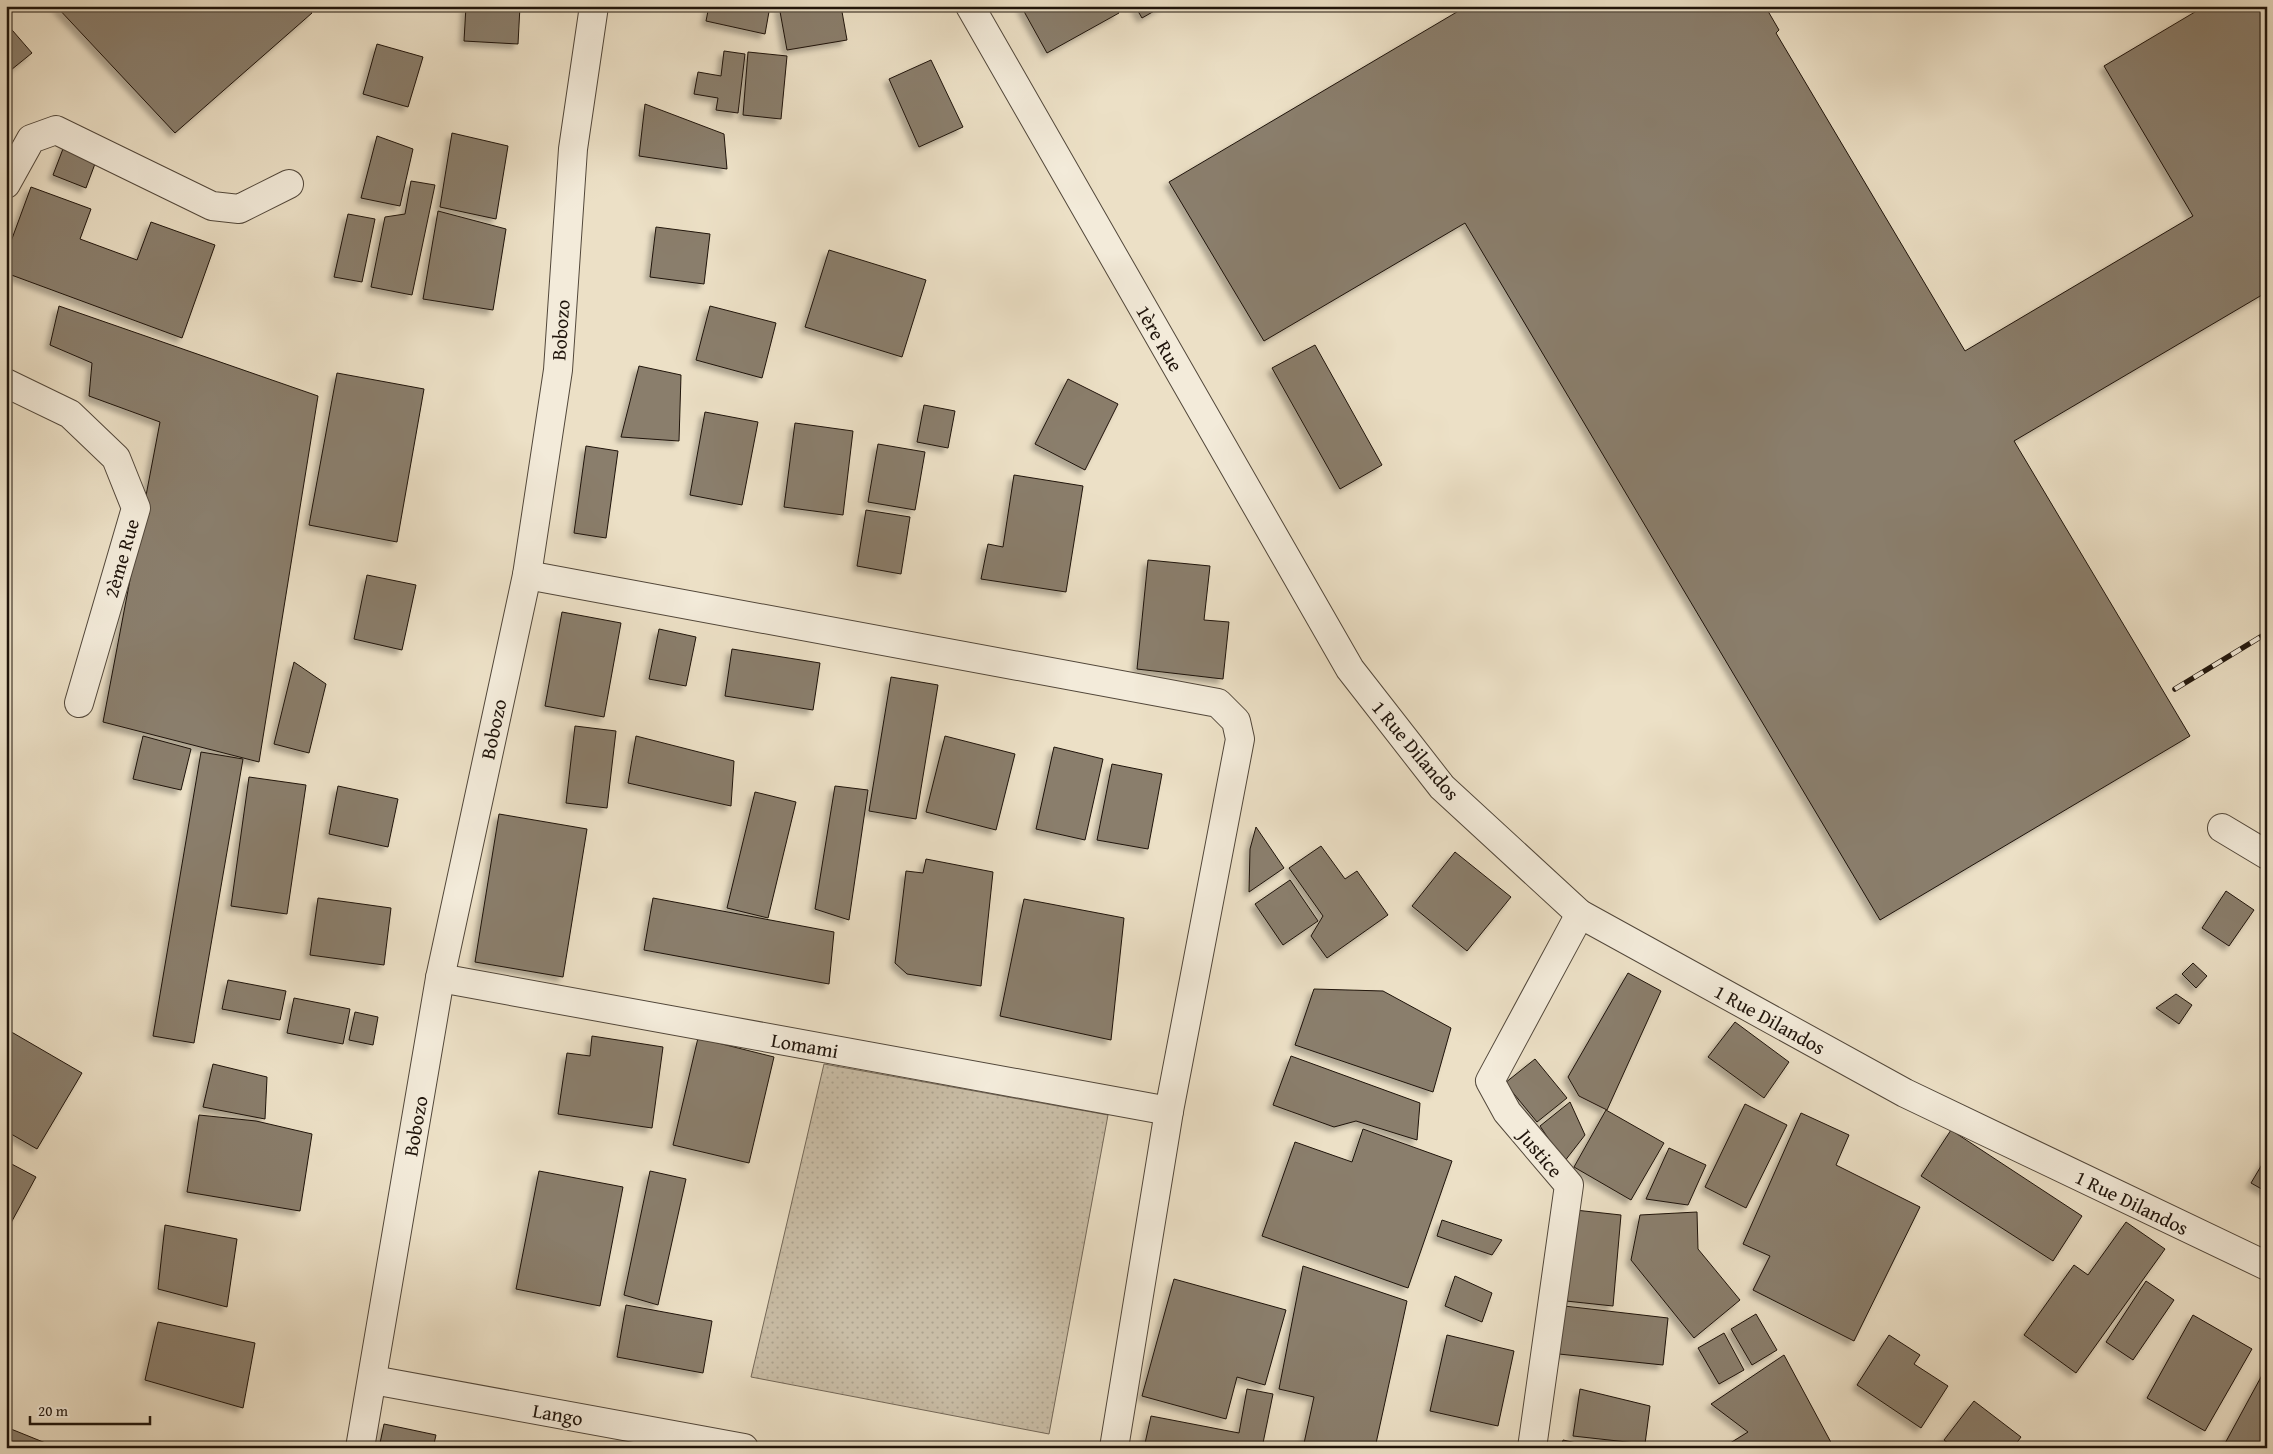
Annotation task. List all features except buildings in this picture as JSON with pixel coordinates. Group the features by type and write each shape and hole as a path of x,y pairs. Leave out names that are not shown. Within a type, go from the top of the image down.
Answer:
{"street":[{"name":"Bobozo","path":"360,1448 440,978 527,575 558,370 572,149 594,6"},
{"name":"1ère Rue","path":"970,6 1350,670"},
{"path":"6,184 31,139 56,130 212,206 239,209 289,184"},
{"name":"2ème Rue","path":"6,383 70,414 116,458 136,508 79,703"},
{"path":"527,575 1218,703 1236,721 1240,739 1169,1111 1114,1448"},
{"name":"1 Rue Dilandos","path":"1350,670 1442,787 1580,914 1905,1093 2267,1266"},
{"path":"2222,828 2267,855"},
{"name":"Justice","path":"1532,1448 1569,1185 1507,1112 1490,1081 1580,914"},
{"name":"Lomami","path":"440,978 1169,1111"},
{"name":"Lango","path":"373,1380 744,1448"}],"shaded area":[{"path":"824,1064 1108,1115 1049,1434 751,1377"}],"railway":[{"path":"2175,689 2267,633"}]}
